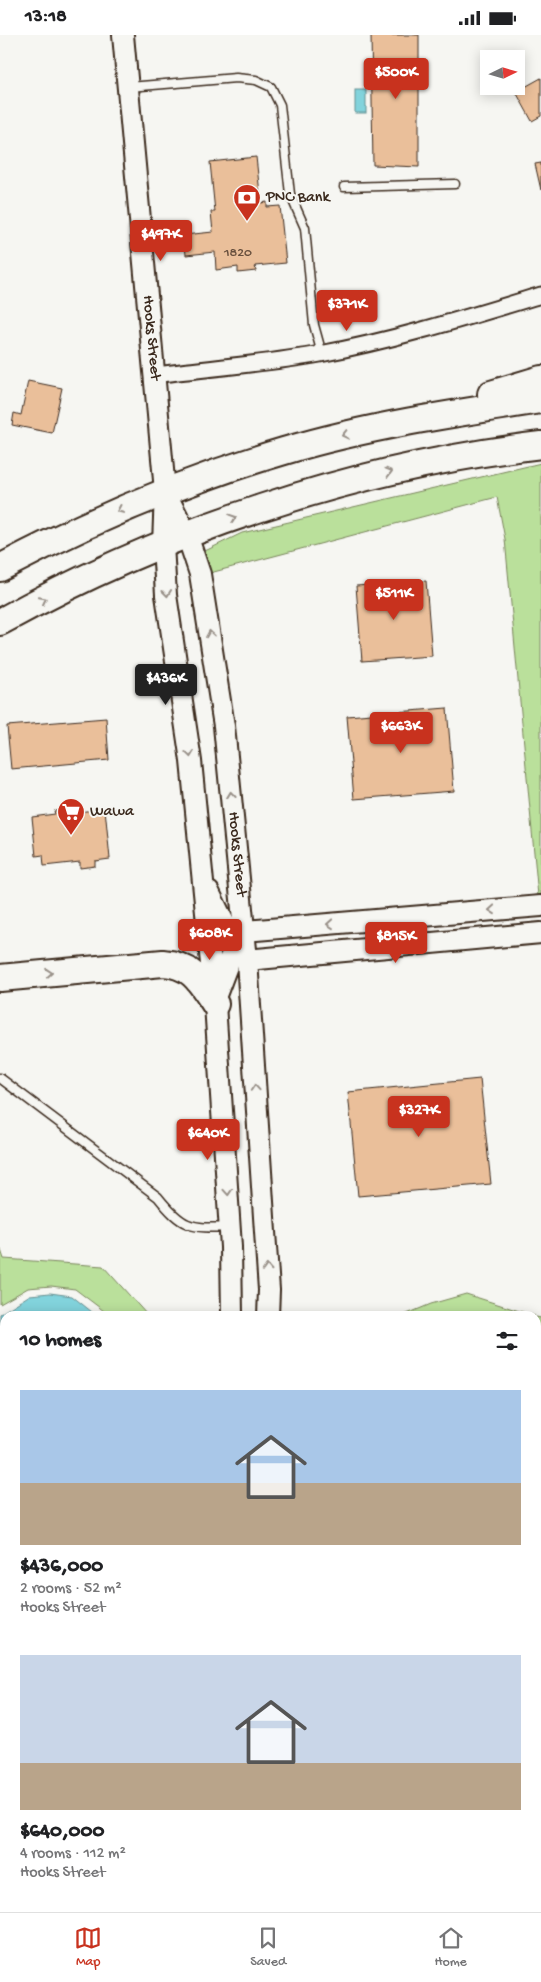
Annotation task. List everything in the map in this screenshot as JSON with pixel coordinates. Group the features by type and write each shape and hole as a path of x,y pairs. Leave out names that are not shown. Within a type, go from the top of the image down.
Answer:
{"highway":[{"path":"393,425 541,379"},
{"path":"0,568 84,526 165,491 284,451 342,436 444,414 541,400"},
{"path":"0,622 89,577 163,545 279,503 402,469 487,451 541,445"},
{"path":"0,978 163,963 175,964 186,968 195,976 214,1004"}],"street":[{"name":"Hooks Street","path":"123,35 165,491 163,545 166,595 191,761 214,1004 230,1227 232,1311"},
{"path":"154,375 261,363 322,353 410,333 541,295"},
{"name":"Hooks Street","path":"165,491 187,535 200,574 224,726 265,1232 268,1311"},
{"path":"201,865 210,898 243,946"},
{"path":"214,1004 217,989 230,958 243,946 541,906"},
{"path":"243,946 541,933"}],"lane":[{"path":"128,87 236,78 256,80 271,87 280,105 290,194 305,228 314,325 322,353"},
{"path":"344,187 455,183"},
{"path":"0,1078 158,1197 171,1213 185,1225 205,1228 230,1227"}],"green space":[{"path":"541,463 541,896 538,896 505,539 497,497 210,573 203,552 242,533"},
{"path":"0,1247 4,1259 103,1266 144,1311 104,1311 75,1289 51,1286 28,1288 0,1304"},
{"path":"466,1294 519,1311 414,1311"}],"water":[{"path":"355,90 366,90 366,113 355,113"},
{"path":"50,1293 72,1296 91,1311 5,1311 30,1295"}],"building":[{"path":"371,35 419,35 419,167 373,165"},
{"path":"541,78 541,116 532,121 518,95 525,95 525,87"},
{"name":"PNC Bank","path":"256,157 261,203 267,202 267,207 280,206 286,263 255,266 256,271 238,273 238,267 216,270 215,252 186,255 184,235 213,232 211,212 215,212 210,162"},
{"path":"541,163 541,190 535,164"},
{"path":"28,381 62,388 52,433 12,425 14,413 21,415"},
{"path":"426,581 432,656 362,661 356,586"},
{"path":"447,708 454,791 354,799 347,716"},
{"path":"106,718 109,760 11,769 7,726"},
{"name":"Wawa","path":"76,809 77,812 105,809 110,859 95,861 95,866 80,868 80,862 44,866 43,855 36,856 32,817 55,814 54,811"},
{"path":"480,1079 491,1184 358,1196 348,1092"}],"place":[{"name":"PNC Bank","path":"247,222"},
{"name":"Wawa","path":"71,836"}]}
